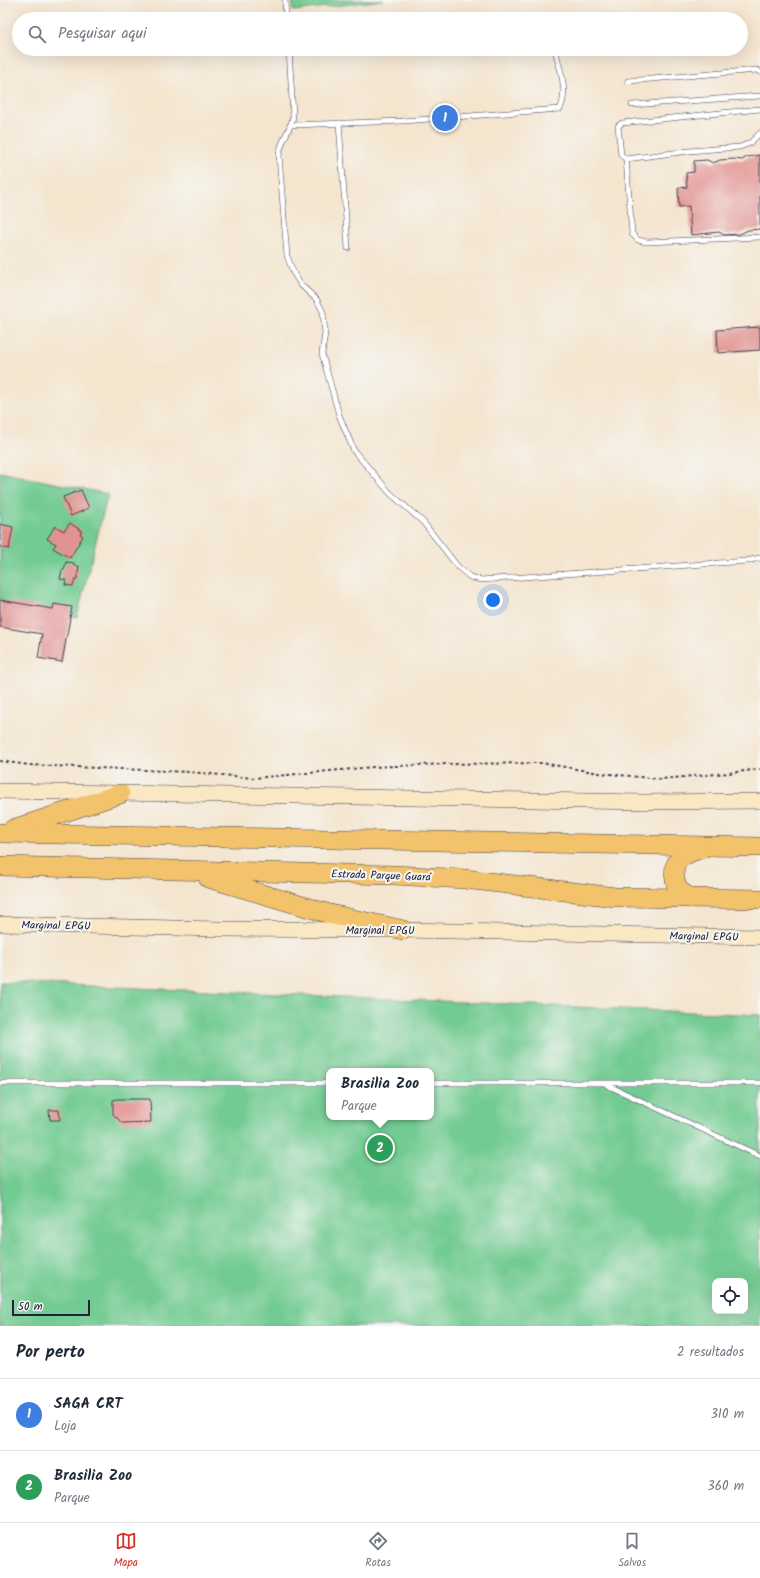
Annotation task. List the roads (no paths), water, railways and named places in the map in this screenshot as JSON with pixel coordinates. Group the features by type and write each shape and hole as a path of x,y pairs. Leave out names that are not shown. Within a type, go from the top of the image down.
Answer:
{"highway":[{"path":"0,833 120,794"},
{"path":"0,833 760,847"},
{"path":"691,898 680,891 675,878 674,870 677,861 686,854 706,846"},
{"name":"Estrada Parque Guará","path":"0,866 402,876 465,879 615,897 760,899"},
{"path":"188,871 330,914 403,930"}],"street":[{"path":"0,791 643,802 760,801"},
{"name":"Marginal EPGU","path":"0,924 218,929 403,930 760,937"}],"lane":[{"path":"285,0 286,12"},
{"path":"290,56 294,116 292,125 280,147 287,256 294,274 301,285 316,300 323,312 325,333 322,354 339,415 354,451 390,493 423,522 458,567 470,577 481,580 746,561 760,558"},
{"path":"292,125 403,120 560,109 563,103 564,91 556,56"},
{"path":"628,81 757,70 760,72"},
{"path":"632,105 760,96"},
{"path":"760,109 622,122 618,126 621,156 626,159 689,151 740,147 750,143 760,133"},
{"path":"339,123 348,248"},
{"path":"626,159 632,234 638,240 648,242 760,237"},
{"path":"0,1083 326,1083"},
{"path":"434,1083 760,1083"},
{"path":"604,1084 760,1156"}],"place":[{"name":"SAGA CRT","path":"445,118"},
{"name":"Brasilia Zoo","path":"380,1148"}]}
